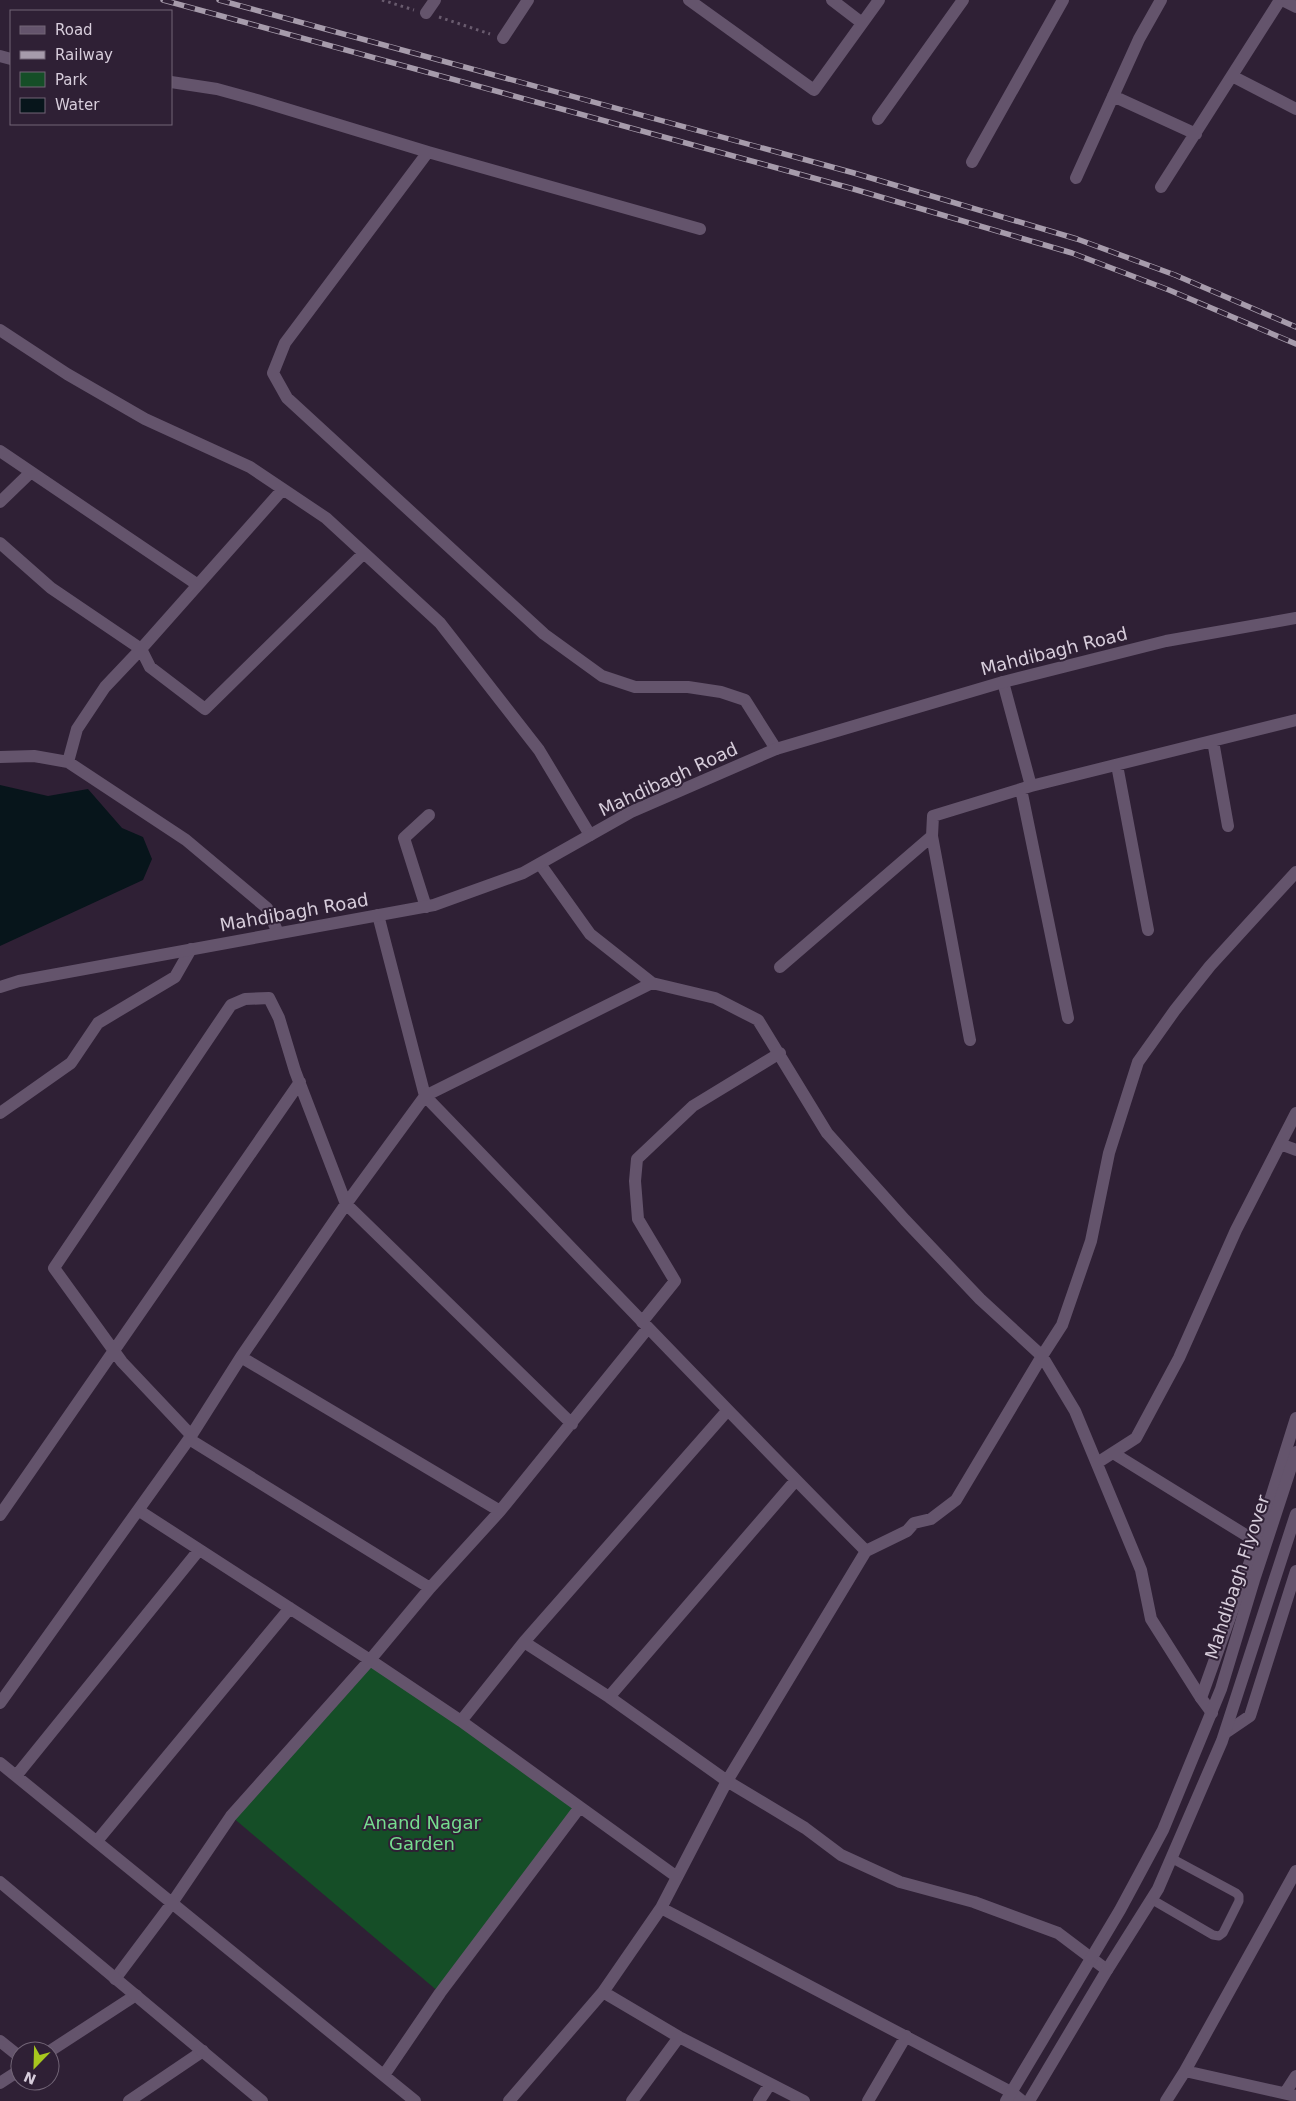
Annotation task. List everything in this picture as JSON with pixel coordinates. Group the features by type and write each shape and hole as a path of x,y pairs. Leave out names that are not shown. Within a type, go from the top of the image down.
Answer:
{"street":[{"path":"426,13 435,0"},
{"path":"503,38 528,0"},
{"path":"688,0 814,90 879,0"},
{"path":"832,0 862,23"},
{"path":"878,119 963,0"},
{"path":"972,162 1063,0"},
{"path":"1076,178 1139,39 1161,0"},
{"path":"1161,187 1281,0 1296,6"},
{"path":"1232,76 1296,109"},
{"path":"172,82 217,89 428,152 700,229"},
{"path":"1113,96 1196,134"},
{"path":"428,152 285,343 273,373 287,398 544,634 602,676 635,687 688,688 721,692 745,700 776,749"},
{"path":"0,330 67,374 145,419 250,467 326,518 440,623 539,750 590,835"},
{"path":"0,451 198,585"},
{"path":"0,502 31,472"},
{"path":"68,762 77,729 105,687 142,649 283,489"},
{"path":"0,543 51,588 142,649 150,667 205,709 364,553"},
{"name":"Mahdibagh Road","path":"0,987 20,981 426,907 523,874 631,812 776,749 1003,682 1166,641 1296,618"},
{"path":"1003,682 1026,788 1068,1018"},
{"path":"970,1040 932,836 933,816 1026,788 1296,720"},
{"path":"1213,741 1228,826"},
{"path":"0,757 34,756 68,762 186,840 267,908 278,933"},
{"path":"1117,765 1148,930"},
{"path":"426,907 404,838 429,815"},
{"path":"780,967 932,836"},
{"path":"540,864 590,934 652,983 715,998 758,1020 827,1132 905,1220 973,1292 1042,1356 1075,1411 1097,1463 1141,1570 1151,1619 1212,1713"},
{"path":"509,2101 603,1992 661,1908 727,1781 866,1551 908,1531 914,1523 931,1519 956,1500 1062,1325 1091,1241 1108,1153 1138,1062 1175,1010 1210,966 1296,872"},
{"path":"378,915 425,1096 727,1411 866,1551"},
{"path":"0,1113 71,1063 98,1023 175,977 191,949"},
{"path":"0,1703 190,1437 241,1357 346,1204 425,1096 652,983"},
{"path":"430,1588 190,1437 122,1362 54,1268 231,1006 245,999 269,998 279,1018 300,1082 346,1204 572,1424"},
{"path":"115,1978 172,1903 231,1816 370,1660 430,1588 500,1511 572,1424 675,1281 638,1219 635,1181 637,1159 692,1106 780,1053"},
{"path":"0,1514 300,1082"},
{"path":"1097,1463 1136,1438 1179,1358 1236,1230 1296,1113"},
{"path":"1280,1144 1296,1150"},
{"path":"241,1357 500,1511"},
{"path":"461,1722 524,1642 727,1411"},
{"path":"1201,1698 1257,1542 1296,1418"},
{"name":"Mahdibagh Flyover","path":"1008,2097 1069,1998 1120,1910 1163,1830 1221,1689 1296,1452"},
{"path":"1113,1453 1257,1542"},
{"path":"609,1697 796,1480"},
{"path":"138,1510 370,1660 461,1722 677,1877"},
{"name":"Mahdibagh Flyover","path":"1029,2101 1151,1900 1171,1858 1225,1733 1296,1514"},
{"path":"16,1776 199,1550"},
{"path":"1225,1733 1250,1716 1296,1571"},
{"path":"96,1841 290,1608"},
{"path":"524,1642 609,1697 727,1781 805,1828 841,1855 900,1882 974,1902 1058,1933 1107,1970"},
{"path":"0,1763 415,2101"},
{"path":"384,2075 440,1993 580,1807"},
{"path":"1166,2101 1185,2071 1296,1871"},
{"path":"0,1882 262,2101"},
{"path":"661,1908 906,2036 1008,2097 1022,2101"},
{"path":"603,1992 679,2037 804,2101"},
{"path":"60,2044 136,1995"},
{"path":"868,2101 906,2036"},
{"path":"632,2101 679,2037"},
{"path":"0,2041 10,2049"},
{"path":"128,2101 203,2052"},
{"path":"1185,2071 1290,2095 1296,2076"},
{"path":"759,2101 770,2084"}],"lane":[{"path":"1151,1900 1213,1935 1219,1936 1223,1933 1239,1900 1239,1896 1236,1893 1171,1858"}],"path":[{"path":"382,0 503,38"}],"green space":[{"name":"Anand Nagar Garden","path":"370,1660 580,1807 440,1993 231,1816"}],"water":[{"path":"0,785 48,796 88,789 122,828 143,837 152,859 143,880 0,946"}],"railway":[{"path":"163,0 850,188 1072,253 1169,290 1296,344"},
{"path":"219,0 854,173 1077,239 1175,275 1296,327"}]}
